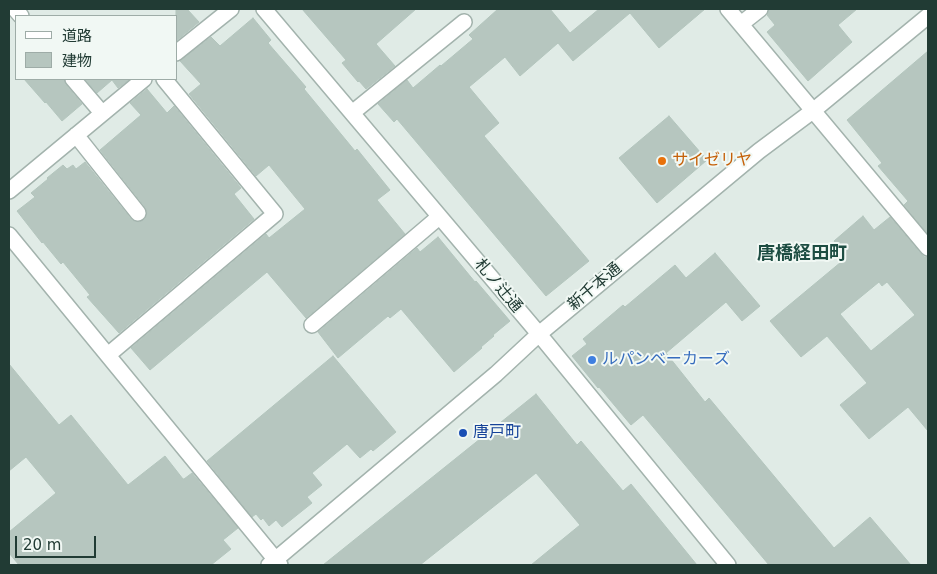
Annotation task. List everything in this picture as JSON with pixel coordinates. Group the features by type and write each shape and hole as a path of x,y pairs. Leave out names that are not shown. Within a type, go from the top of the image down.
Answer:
{"street":[{"path":"178,51 231,9"},
{"name":"札ノ辻通","path":"264,9 539,334 728,565"},
{"path":"728,9 928,248"},
{"path":"741,24 760,9"},
{"name":"新千本通","path":"275,563 496,374 539,334 759,151 814,110 928,16"},
{"path":"352,113 464,22"},
{"path":"74,80 102,113"},
{"path":"9,191 143,80"},
{"path":"108,355 275,214 165,80"},
{"path":"76,135 138,213"},
{"path":"312,325 440,217"},
{"path":"9,235 275,563"}],"building":[{"path":"176,9 187,9 199,22 178,39 178,15 176,15"},
{"path":"302,9 416,9 376,44 395,66 366,89 342,63 346,60"},
{"path":"498,9 550,9 570,33 599,9 705,9 659,48 630,13 573,61 558,43 520,76 505,57 469,87 499,123 484,136 589,261 546,296 397,119 394,122 378,104 407,80 413,88 441,66 473,39 469,35"},
{"path":"769,9 857,9 838,25 852,42 808,81 767,32 775,25 767,15"},
{"path":"253,18 271,40 268,43 306,87 304,89 390,190 377,200 405,234 306,318 267,272 150,370 131,348 266,234 269,238 305,209 269,165 256,176 189,94 201,84 180,61 211,37 220,46"},
{"path":"928,51 928,234 904,205 908,201 878,166 882,163 847,120"},
{"path":"25,80 64,80 66,85 82,104 62,121"},
{"path":"86,80 112,80 97,93"},
{"path":"112,80 129,80 118,88"},
{"path":"147,89 167,113 174,106 241,188 234,194 254,219 119,333 87,297 90,295 63,262 61,264 42,243 17,211 35,197 31,193 63,165 67,169 73,165 76,169 85,162 131,219 139,222 144,220 147,212 145,207 100,150 141,115 130,103"},
{"path":"669,116 707,160 657,203 619,158"},
{"path":"863,216 874,230 890,217 921,254 924,257 928,257 928,431 908,407 869,439 840,405 867,383 827,336 801,357 770,321 847,257 834,241","holes":["879,282 882,286 887,282 915,315 871,351 840,314"]},
{"path":"438,237 510,321 454,372 401,309 390,318 388,316 338,358 318,332 417,248 420,252"},
{"path":"715,253 760,306 742,321 726,302 666,353 705,402 709,398 834,548 870,517 911,565 769,565 643,415 631,425 572,356 587,344 583,339 675,265 686,278"},
{"path":"333,356 396,432 373,451 371,449 360,458 347,444 312,473 322,485 307,497 312,503 282,527 276,520 269,526 263,518 261,520 256,514 252,517 207,461"},
{"path":"9,364 59,425 71,415 128,485 165,456 183,479 192,473 238,528 223,540 231,549 211,565 19,565 9,553 9,532 56,493 26,457 9,471"},
{"path":"536,394 577,445 581,441 623,491 631,484 697,565 531,565 580,525 536,473 420,565 323,565"}],"place":[{"name":"サイゼリヤ","path":"662,161"},
{"name":"ルパンベーカーズ","path":"592,360"},
{"name":"唐戸町","path":"463,433"}],"district":[{"name":"唐橋経田町","path":"802,254"}]}
